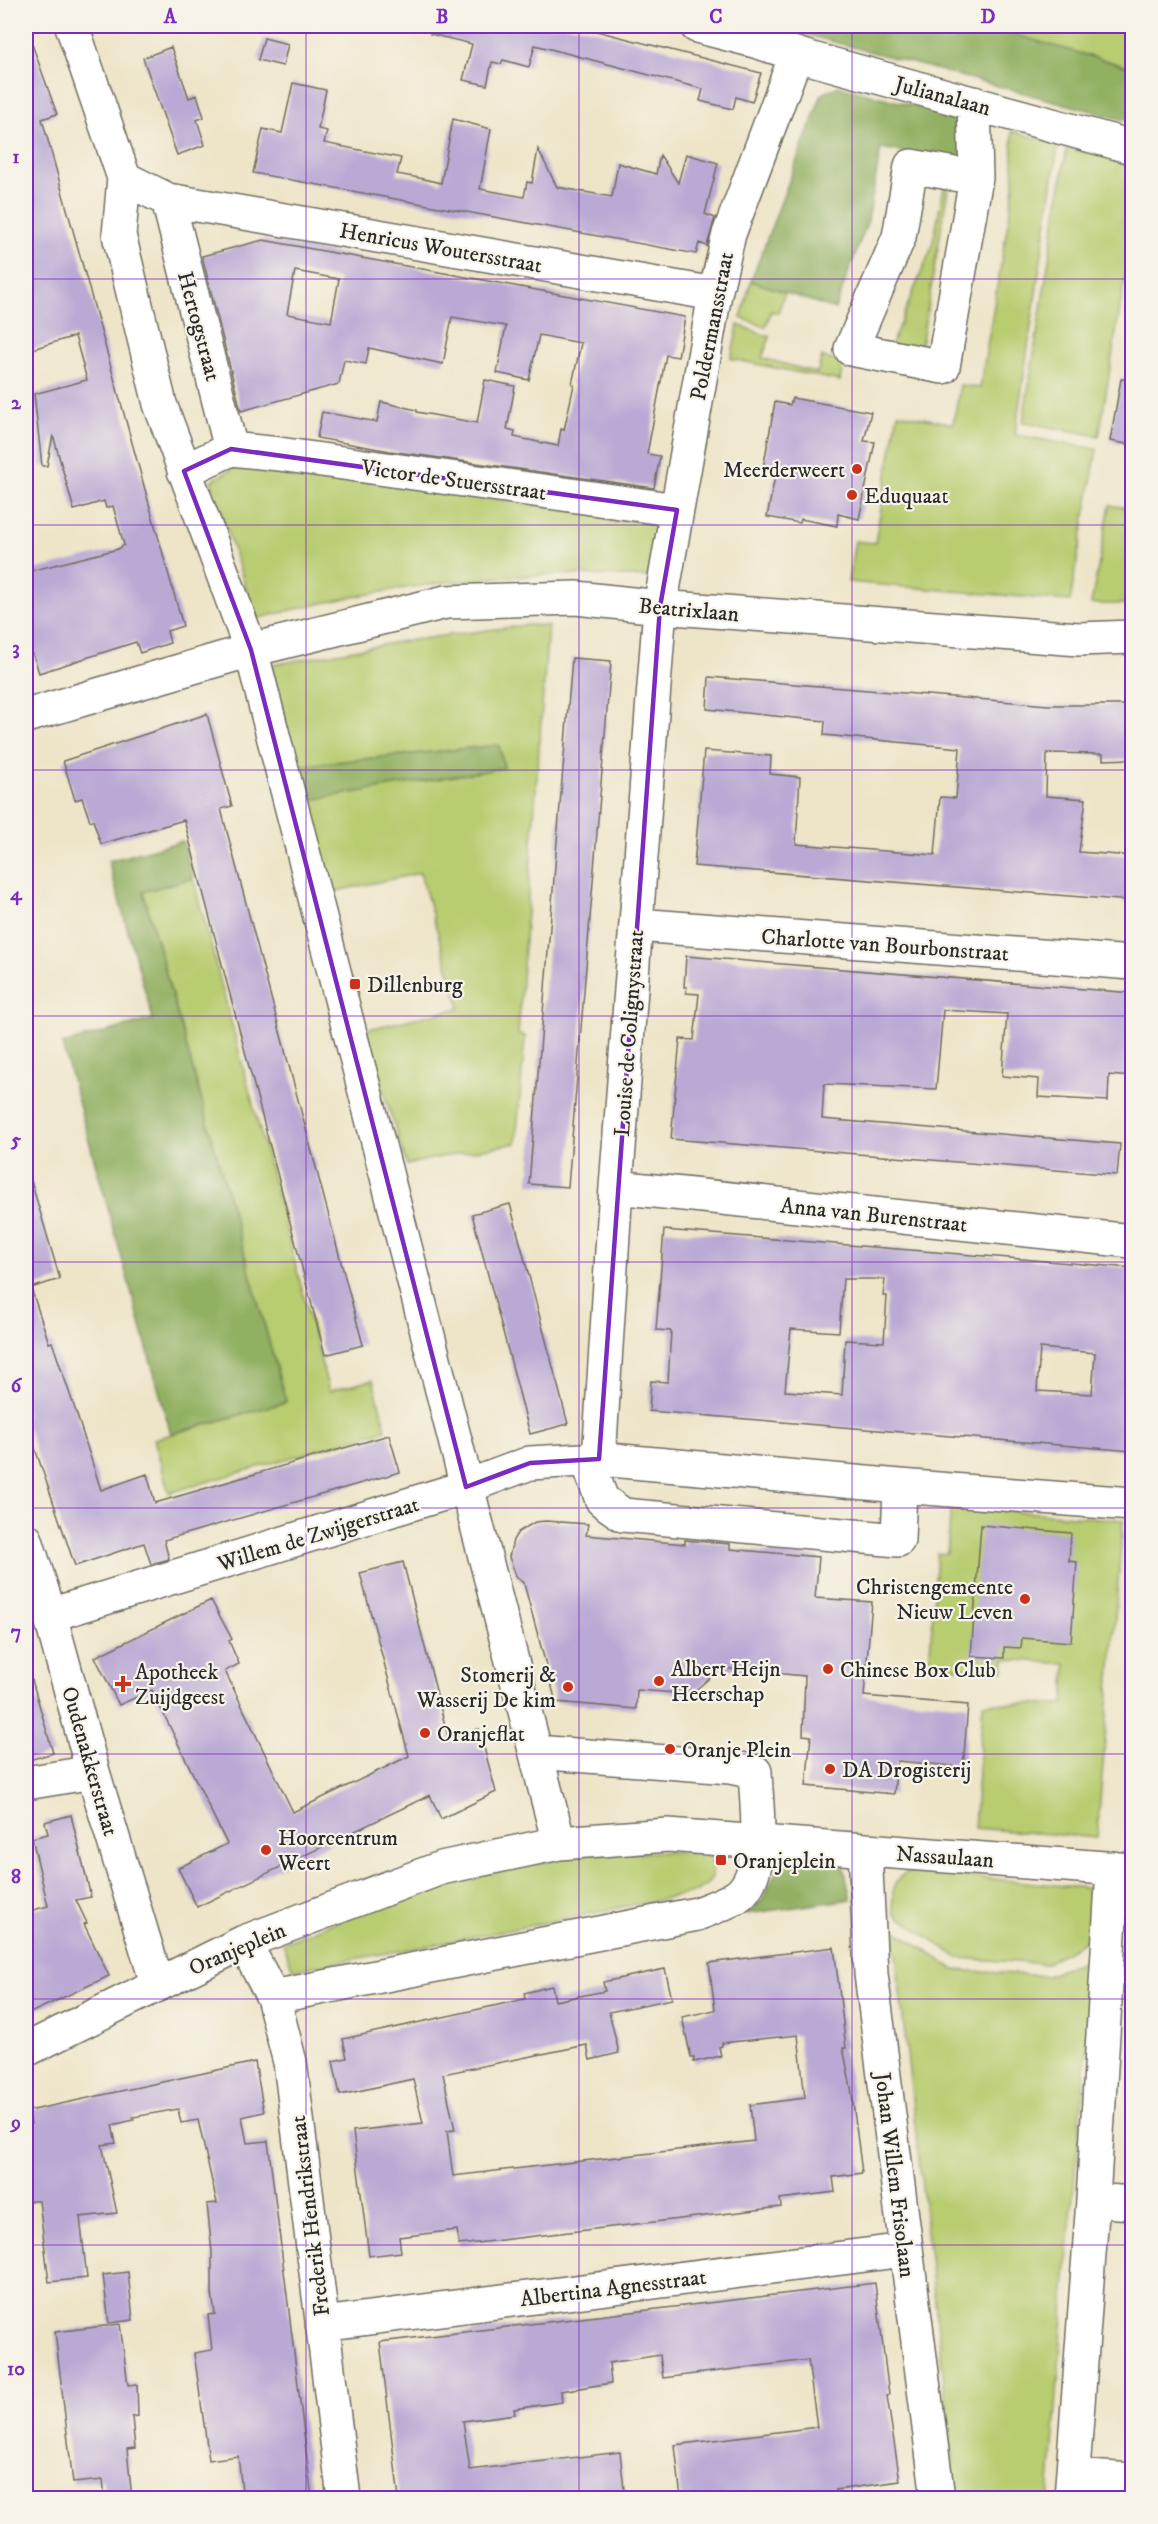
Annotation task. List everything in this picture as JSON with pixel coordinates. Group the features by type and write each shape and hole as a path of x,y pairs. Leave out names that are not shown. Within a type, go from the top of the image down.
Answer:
{"street":[{"path":"72,26 124,177 119,235 160,404 251,650 560,1843"},
{"name":"Julianalaan","path":"697,26 758,33 795,55 1132,147"},
{"name":"Poldermansstraat","path":"660,607 715,294 729,234 795,55"},
{"path":"974,103 976,178 943,367 851,349 899,237 911,166 976,178"},
{"path":"124,177 168,200"},
{"name":"Henricus Woutersstraat","path":"168,200 715,294"},
{"name":"Hertogstraat","path":"168,200 231,449"},
{"path":"184,471 231,449"},
{"name":"Victor de Stuersstraat","path":"231,449 677,510"},
{"name":"Beatrixlaan","path":"251,650 446,602 576,598 660,607 1079,639 1132,637"},
{"name":"Louise de Colignystraat","path":"593,1459 637,925 660,607"},
{"path":"26,716 251,650"},
{"name":"Charlotte van Bourbonstraat","path":"637,925 1132,963"},
{"name":"Anna van Burenstraat","path":"616,1187 1132,1241"},
{"path":"593,1459 602,1500 623,1515 898,1540 900,1486"},
{"name":"Willem de Zwijgerstraat","path":"50,1615 466,1487 530,1463 593,1459 1132,1504"},
{"name":"Oudenakkerstraat","path":"26,1540 157,1983"},
{"path":"273,1997 697,1914 738,1896 752,1876 758,1842 755,1772 730,1767 536,1752"},
{"path":"26,1783 93,1772"},
{"name":"Oranjeplein","path":"26,2050 157,1983 244,1942 441,1868 560,1843 668,1835 758,1842"},
{"name":"Nassaulaan","path":"758,1842 1123,1869"},
{"name":"Johan Willem Frisolaan","path":"865,1850 871,1974 938,2499"},
{"path":"1123,1869 1093,2200 1072,2487 1132,2480"},
{"name":"Frederik Hendrikstraat","path":"244,1942 273,1997 290,2062 344,2499"},
{"path":"1093,2200 1132,2203"},
{"name":"Albertina Agnesstraat","path":"322,2324 905,2250"}],"highlighted area":[{"path":"231,449 677,510 660,607 599,1459 530,1463 466,1487 251,650 184,471"}],"green space":[{"path":"794,26 911,26 957,39 964,26 984,26 1132,68 1132,122 793,31"},
{"path":"911,26 964,26 957,39"},
{"path":"984,26 1132,26 1132,68"},
{"path":"839,86 967,120 965,162 881,148 868,220 835,309 751,281 822,94"},
{"path":"1012,131 1058,144 1015,435 1097,449 1070,601 848,582 855,541 875,543 898,413 953,424 960,385 980,388 1014,187"},
{"path":"1067,147 1132,164 1132,234 1099,436 1023,422"},
{"path":"944,187 948,189 920,351 891,345 932,247"},
{"path":"751,281 785,292 778,313 771,311 766,327 741,318"},
{"path":"738,325 770,337 762,358 817,373 822,357 843,363 840,381 731,359"},
{"path":"245,461 657,523 649,577 554,574 468,580 397,589 256,619 211,481"},
{"path":"1110,505 1132,509 1132,604 1091,604"},
{"path":"526,625 548,626 518,1034 525,1036 516,1143 407,1165 364,1030 460,1008 420,873 327,893 304,801 504,768 499,745 296,766 271,665 398,642"},
{"path":"499,745 504,768 304,801 296,766"},
{"path":"183,841 193,878 143,892 286,1402 171,1434 62,1044 153,1019 108,861"},
{"path":"193,878 329,1391 373,1380 386,1430 169,1493 154,1439 286,1402 143,891"},
{"path":"951,1506 1123,1520 1097,1838 974,1828 983,1703 1064,1704 1066,1664 1005,1659 1004,1671 929,1666 937,1553 947,1554"},
{"path":"668,1852 710,1855 712,1879 693,1893 443,1943 293,1970 283,1943 428,1885 590,1853"},
{"path":"790,1861 843,1863 851,1899 746,1914 763,1899 779,1866"},
{"path":"908,1871 1097,1889 1094,1936 1045,1964 958,1958 894,1913 895,1884"},
{"path":"893,1929 955,1970 1047,1976 1096,1955 1069,2237 1049,2498 957,2498"}],"building":[{"path":"431,26 577,26 761,73 752,102 736,97 733,109 700,101 703,89 535,45 529,67 503,60 501,64 492,62 487,85 463,80 472,44 430,34"},
{"path":"26,33 28,33 57,114 42,119 183,626 167,631 170,643 140,653 136,642 39,673 33,654 26,653 26,572 118,549 124,545 113,506 106,508 104,501 74,510 53,435 47,466 42,466 34,394 87,380 75,336 26,351"},
{"path":"264,38 288,44 283,66 258,60"},
{"path":"171,47 189,98 197,95 204,117 197,120 205,145 177,155 143,58"},
{"path":"293,83 326,90 318,129 327,131 324,143 401,158 397,174 441,183 453,119 491,129 480,189 524,197 527,182 532,183 538,149 557,187 612,197 618,163 656,174 660,155 678,183 686,154 718,163 705,214 715,218 707,246 699,243 696,254 253,173 263,129 282,133"},
{"path":"263,240 685,317 678,357 666,355 647,454 660,456 654,488 390,451 317,438 322,412 377,422 381,402 417,410 417,412 477,423 485,380 515,386 507,429 515,431 514,437 558,446 561,429 564,430 581,343 539,335 529,380 497,373 506,326 452,317 443,364 369,348 366,364 344,360 339,384 241,411 202,256","holes":["295,271 339,279 331,322 287,314"]},
{"path":"1121,379 1132,380 1132,445 1110,441"},
{"path":"792,398 871,412 864,441 875,442 859,519 838,514 837,526 801,519 800,523 767,517 776,471 763,469 775,402 790,405"},
{"path":"572,658 611,661 568,1187 529,1184"},
{"path":"709,677 1048,705 1132,705 1132,759 1103,760 1103,754 1047,753 1046,796 1086,799 1079,852 1132,856 1132,901 694,866 704,751 771,756 770,774 800,777 796,844 935,855 940,797 956,798 960,748 824,735 825,721 707,709"},
{"path":"207,714 232,806 221,809 363,1345 325,1355 184,820 101,844 82,798 75,800 63,761"},
{"path":"686,956 1132,993 1132,1077 1109,1075 1108,1101 1038,1097 1039,1079 1002,1076 1007,1014 943,1010 936,1089 824,1084 822,1119 1120,1144 1117,1175 671,1139 680,1039 694,1040 699,994 686,993 687,987 684,987"},
{"path":"31,1181 60,1279 31,1288 49,1343 52,1342 101,1490 147,1474 155,1503 389,1435 400,1472 164,1540 169,1559 151,1564 144,1543 75,1566 26,1422 26,1182"},
{"path":"510,1204 568,1424 530,1434 472,1214"},
{"path":"664,1230 1132,1268 1132,1451 649,1411 651,1381 668,1382 671,1331 656,1330","holes":["843,1279 885,1279 883,1296 887,1296 884,1342 845,1340 842,1395 785,1391 791,1329 839,1332","1040,1348 1095,1353 1092,1394 1037,1391"]},
{"path":"535,1522 588,1524 586,1535 685,1544 685,1540 730,1544 730,1549 819,1557 815,1598 872,1602 864,1696 968,1705 963,1767 897,1761 894,1794 806,1786 811,1736 803,1735 805,1676 721,1668 691,1694 637,1690 636,1709 556,1702 524,1584 516,1576 509,1557 513,1540 518,1532"},
{"name":"Christengemeente Nieuw Leven","path":"981,1525 1071,1533 1069,1561 1077,1562 1071,1642 1022,1638 1021,1648 1004,1647 1004,1658 971,1656"},
{"path":"403,1562 448,1737 479,1729 496,1792 441,1819 430,1795 197,1907 178,1868 227,1844 152,1690 119,1705 95,1657 211,1600 232,1639 229,1641 239,1664 225,1671 293,1812 409,1756 360,1573"},
{"path":"32,1680 53,1753 26,1761 26,1681"},
{"path":"71,1815 91,1897 76,1900 87,1923 84,1924 109,1976 26,2015 26,1912 48,1906 32,1838 48,1834 45,1822"},
{"path":"834,1947 846,2048 843,2048 851,2087 862,2173 833,2177 835,2192 780,2199 781,2207 459,2245 457,2230 399,2237 401,2252 369,2256 353,2131 423,2123 413,2079 340,2095 333,2061 347,2058 343,2039 525,1999 524,1993 552,1986 555,2001 605,1991 603,1982 665,1969 672,1999 609,2012 619,2053 590,2060 587,2045 443,2074 455,2130 447,2131 453,2176 754,2141 750,2105 805,2098 798,2035 722,2043 719,2047 721,2056 694,2062 682,2017 715,2010 709,1963"},
{"path":"255,2062 264,2112 242,2117 247,2143 268,2141 312,2499 243,2499 238,2456 209,2460 194,2353 212,2350 208,2315 215,2314 207,2204 217,2203 198,2120 181,2123 178,2109 133,2117 134,2120 112,2125 116,2143 102,2145 117,2213 80,2217 87,2278 49,2282 39,2201 26,2201 26,2125 31,2124 28,2111"},
{"path":"128,2272 133,2320 109,2323 103,2275"},
{"path":"875,2283 889,2395 887,2396 900,2481 836,2490 836,2494 799,2499 681,2499 675,2445 817,2427 808,2360 663,2378 660,2355 609,2363 611,2383 561,2391 562,2402 514,2409 515,2414 463,2421 470,2470 620,2452 625,2499 399,2499 380,2342"},
{"path":"120,2324 128,2385 137,2384 138,2416 132,2417 135,2448 127,2449 132,2499 105,2499 103,2480 73,2483 55,2332"}],"place":[{"name":"Meerderweert","path":"857,469"},
{"name":"Eduquaat","path":"852,495"},
{"name":"Dillenburg","path":"355,984"},
{"name":"Christengemeente Nieuw Leven","path":"1025,1599"},
{"name":"Chinese Box Club","path":"828,1669"},
{"name":"Albert Heijn Heerschap","path":"659,1681"},
{"name":"Apotheek Zuijdgeest","path":"123,1684"},
{"name":"Stomerij & Wasserij De kim","path":"568,1687"},
{"name":"Oranjeflat","path":"425,1733"},
{"name":"Oranje Plein","path":"670,1749"},
{"name":"DA Drogisterij","path":"830,1769"},
{"name":"Hoorcentrum Weert","path":"266,1850"},
{"name":"Oranjeplein","path":"721,1860"}]}
